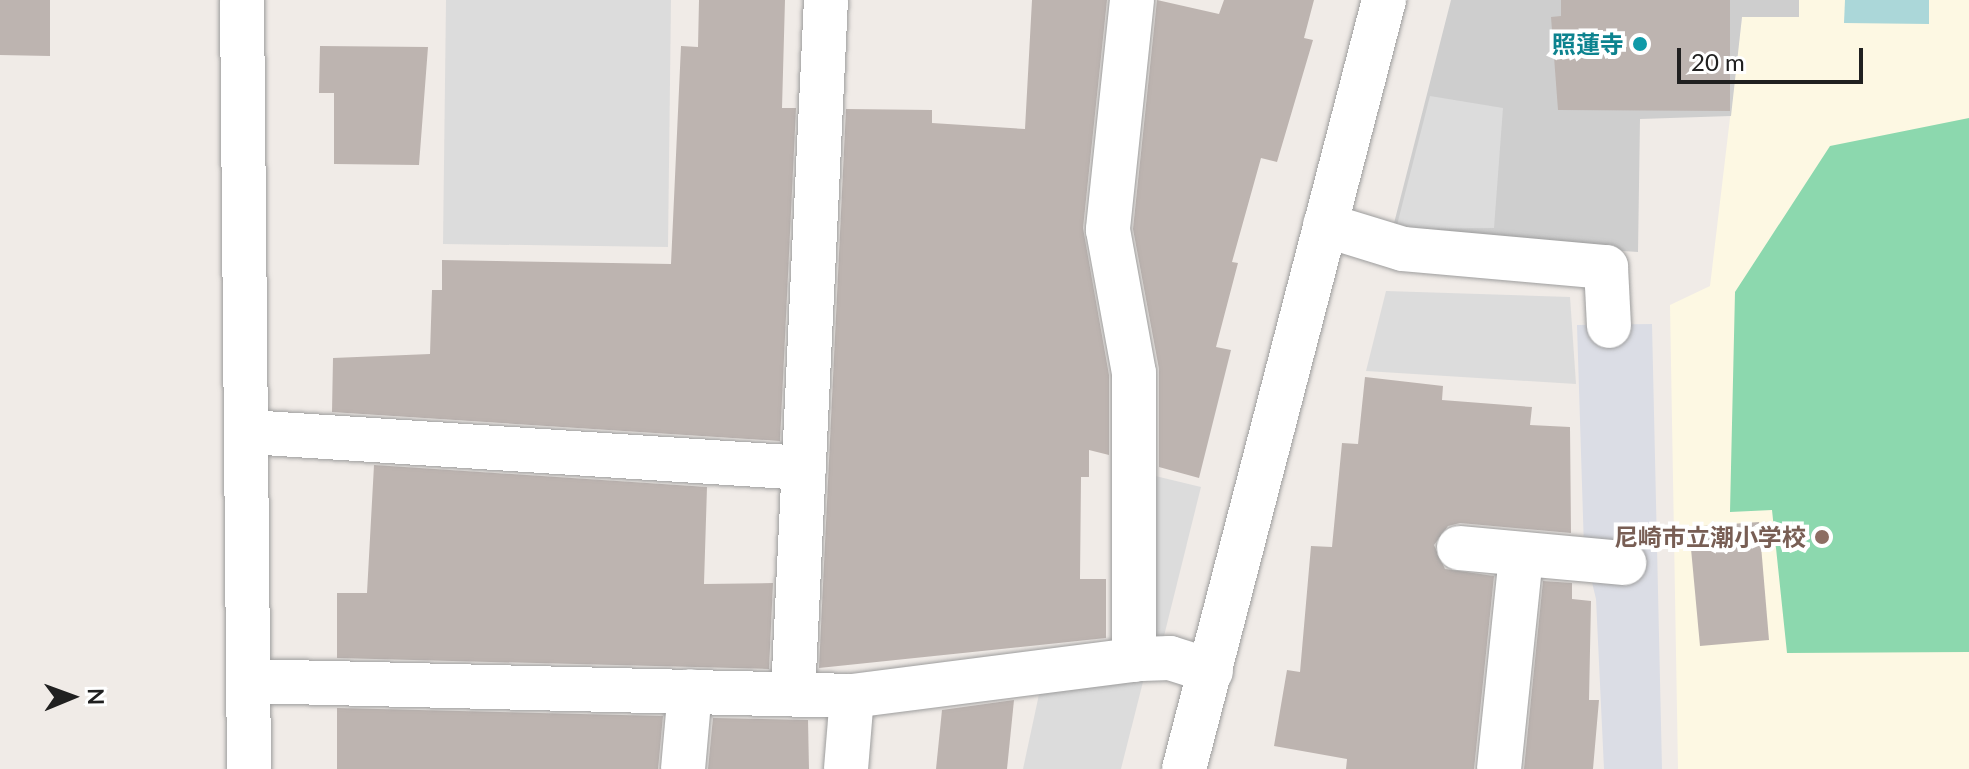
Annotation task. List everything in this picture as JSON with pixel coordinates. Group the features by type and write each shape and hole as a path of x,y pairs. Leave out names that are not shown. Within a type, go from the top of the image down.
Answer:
{"street":[{"path":"242,0 249,432 249,769"},
{"path":"793,694 826,0"},
{"path":"1132,0 1108,230 1134,373 1134,660"},
{"path":"1184,769 1384,0"},
{"path":"1325,225 1403,249 1606,267 1609,326"},
{"path":"249,432 804,468"},
{"path":"1459,548 1624,563"},
{"path":"1499,769 1521,555"},
{"path":"248,681 852,696 1134,660 1170,658 1211,671"},
{"path":"683,769 690,691"},
{"path":"846,769 852,696"}],"shaded area":[{"path":"446,0 671,0 668,247 443,244"},
{"path":"1451,0 1799,0 1799,17 1742,17 1731,116 1640,119 1638,252 1391,235"},
{"name":"尼崎市立潮小学校","path":"1799,0 1969,0 1969,769 1678,769 1670,305 1710,286 1742,17 1799,17"},
{"path":"1430,96 1503,108 1494,228 1396,229"},
{"path":"1386,291 1570,297 1576,384 1366,371"},
{"path":"1652,324 1662,769 1604,769 1596,599 1584,549 1577,325"},
{"path":"1147,474 1201,487 1163,640 1143,639"},
{"path":"1147,666 1121,769 1023,769 1041,685"}],"green space":[{"path":"1969,118 1969,652 1787,653 1772,510 1730,512 1735,292 1830,146"}],"water":[{"path":"1845,0 1929,0 1929,24 1844,23"}],"building":[{"path":"0,0 50,0 50,56 0,55"},
{"path":"699,0 785,0 782,108 796,108 780,441 332,412 333,358 430,354 432,290 442,290 442,260 671,264 681,46 698,47"},
{"path":"1032,0 1107,0 1083,228 1109,375 1109,455 1089,450 1089,477 1081,477 1080,579 1106,579 1106,638 819,668 846,109 932,110 932,123 1025,129"},
{"path":"1157,0 1219,14 1224,0 1314,0 1304,38 1313,40 1277,162 1261,158 1232,262 1238,263 1216,347 1231,350 1199,478 1159,467 1159,369 1133,229"},
{"name":"照蓮寺","path":"1561,0 1730,0 1730,111 1558,110 1551,17 1561,16"},
{"path":"320,46 428,47 419,165 334,164 334,93 319,93"},
{"path":"1365,377 1443,386 1442,400 1532,407 1530,425 1570,427 1571,533 1460,523 1448,526 1434,545 1445,569 1494,576 1474,769 1346,769 1347,759 1274,746 1287,670 1300,672 1311,546 1332,547 1342,443 1358,444"},
{"path":"374,465 707,487 704,584 773,583 769,669 337,658 337,593 367,593"},
{"path":"1759,522 1769,640 1700,646 1689,527"},
{"path":"1543,581 1572,583 1572,599 1591,601 1589,700 1599,700 1593,769 1524,769"},
{"path":"1014,700 1007,769 936,769 942,710"},
{"path":"337,708 663,716 658,769 337,769"},
{"path":"713,718 808,720 809,769 708,769"}],"place":[{"name":"照蓮寺","path":"1640,44"},
{"name":"尼崎市立潮小学校","path":"1822,537"}]}
